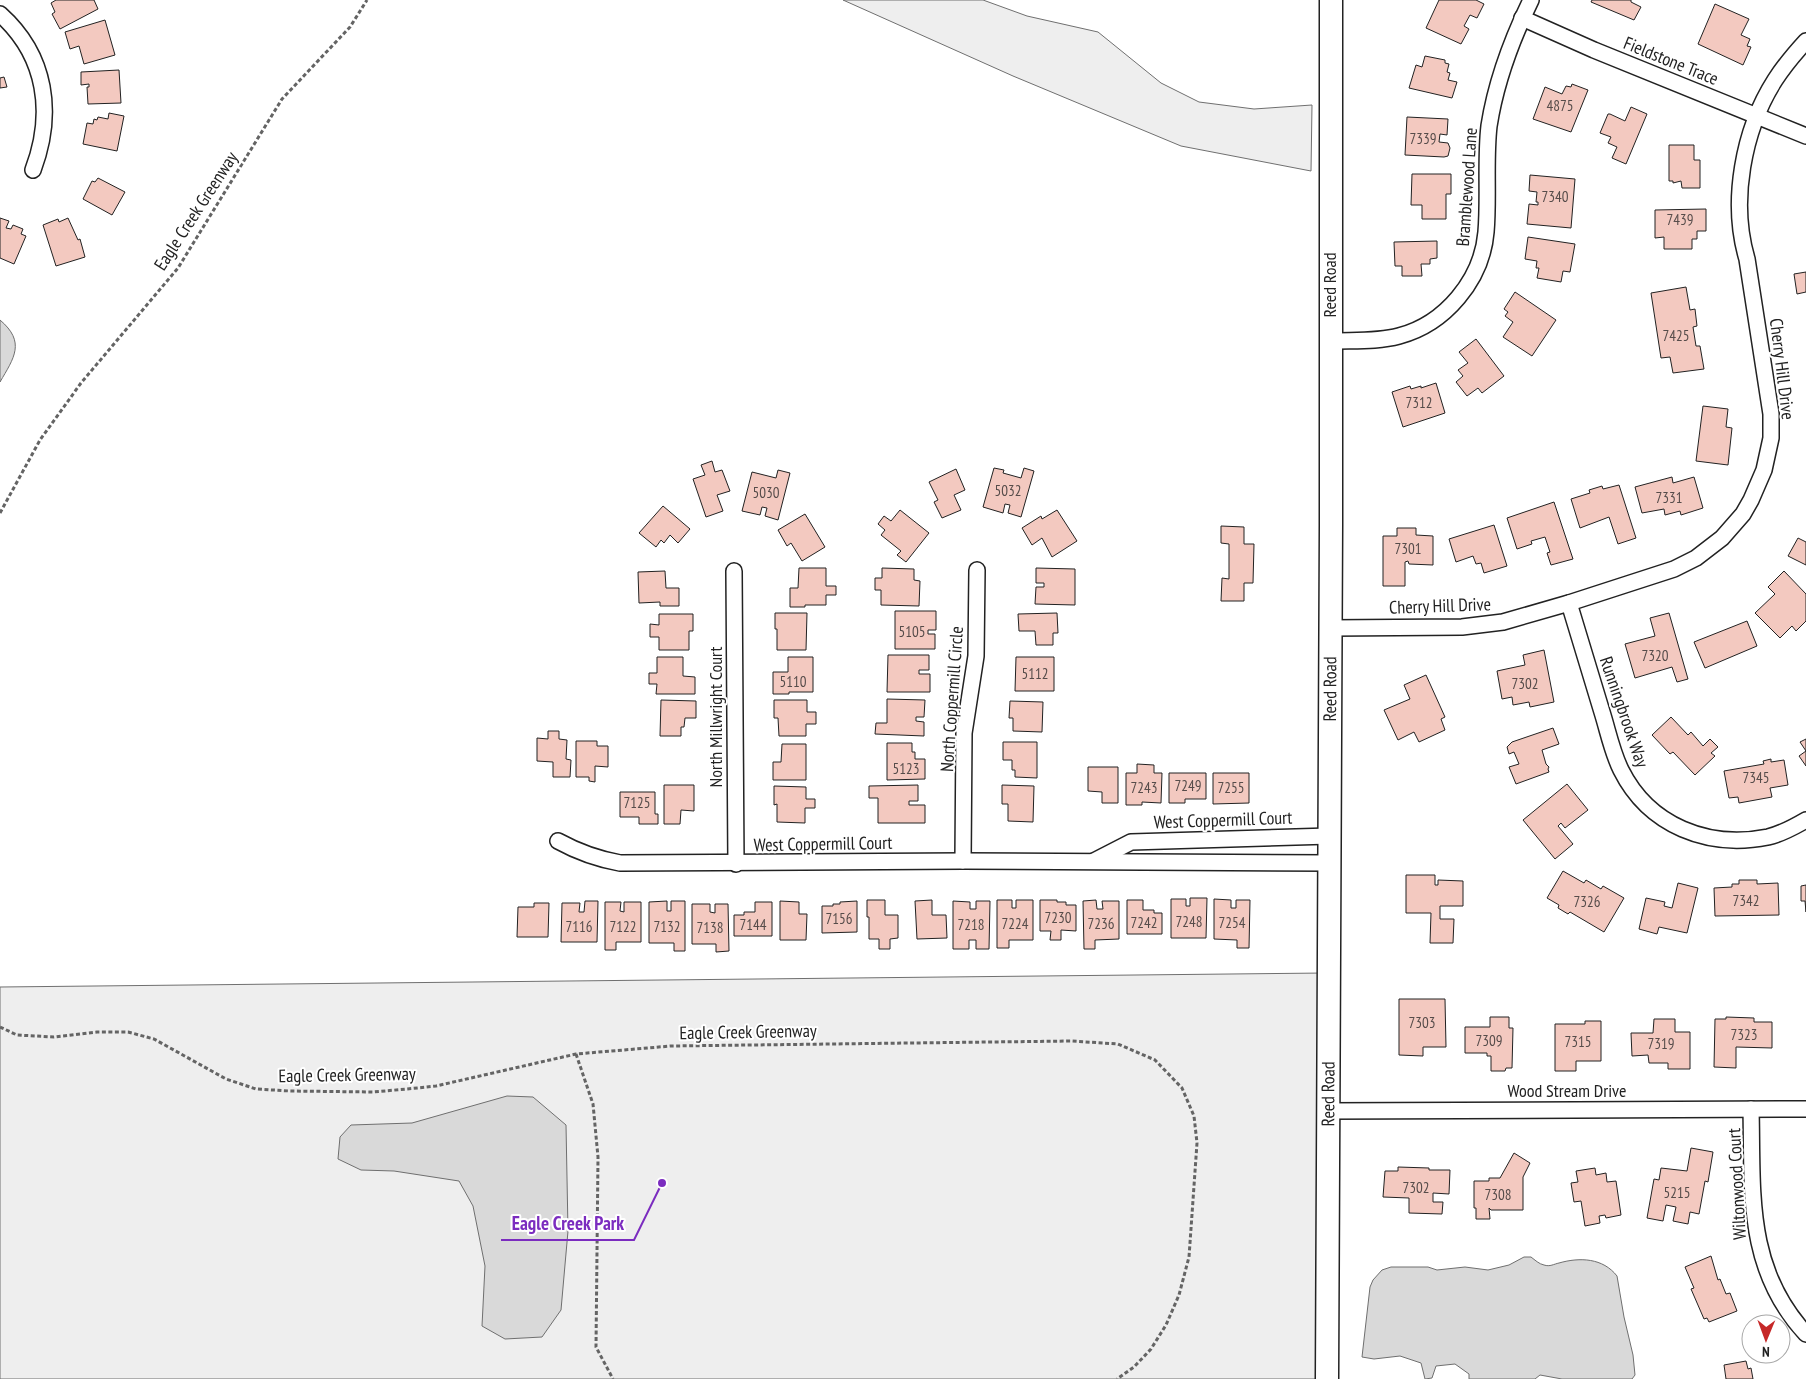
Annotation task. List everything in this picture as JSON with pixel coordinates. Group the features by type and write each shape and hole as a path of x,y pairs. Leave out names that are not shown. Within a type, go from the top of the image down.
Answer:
{"main road":[{"name":"Reed Road","path":"1327,1379 1331,628 1330,0"}],"street":[{"path":"0,4 3,0"},
{"name":"Bramblewood Lane","path":"1331,341 1393,337 1416,330 1443,314 1469,283 1477,269 1486,238 1488,143 1493,102 1506,55 1531,0"},
{"path":"0,14 18,33 30,53 37,68 43,92 45,108 44,132 33,170"},
{"name":"Fieldstone Trace","path":"1522,18 1594,50 1806,136"},
{"name":"Cherry Hill Drive","path":"1331,628 1462,627 1503,622 1674,569 1696,558 1722,538 1743,514 1764,470 1770,438 1771,414 1747,260 1742,242 1739,202 1743,162 1756,116 1774,80 1806,41"},
{"name":"North Coppermill Circle","path":"963,862 964,734 976,656 977,570"},
{"name":"North Millwright Court","path":"734,571 736,864"},
{"name":"Runningbrook Way","path":"1569,603 1617,762 1628,783 1649,808 1682,829 1705,838 1729,841 1769,837 1806,820"},
{"name":"West Coppermill Court","path":"1092,862 1131,842 1330,836"},
{"name":"West Coppermill Court","path":"558,841 572,849 597,858 620,863 1330,863"},
{"name":"Wiltonwood Court","path":"1751,1109 1754,1211 1760,1252 1775,1290 1792,1317 1806,1334"},
{"name":"Wood Stream Drive","path":"1328,1111 1806,1109"}],"path":[{"name":"Eagle Creek Greenway","path":"0,513 40,440 81,382 178,268 282,99 350,27 367,0"},
{"name":"Eagle Creek Greenway","path":"0,1028 17,1035 45,1036 128,1032 154,1039 226,1079 256,1088 290,1091 373,1092 436,1086 576,1054 671,1046 1071,1041 1118,1044 1155,1060 1182,1088 1194,1116 1197,1143 1189,1257 1178,1295 1166,1325 1151,1349 1134,1367 1118,1379"},
{"path":"576,1054 593,1104 598,1157 596,1347 612,1379"}],"shaded area":[{"path":"843,0 983,0 1027,16 1098,32 1161,83 1199,102 1254,109 1312,105 1311,171 1181,146 1013,76"},
{"path":"0,320 13,336 15,350 10,365 0,382"},
{"path":"1325,973 1324,1379 0,1379 0,987"},
{"path":"507,1096 533,1097 566,1125 568,1231 561,1310 542,1337 505,1339 482,1326 485,1266 473,1206 459,1181 394,1171 361,1170 338,1159 340,1137 351,1125 412,1123"},
{"path":"1524,1257 1531,1257 1540,1264 1548,1266 1567,1261 1591,1260 1605,1266 1617,1276 1633,1355 1635,1375 1632,1379 1562,1379 1540,1375 1535,1379 1469,1379 1469,1374 1455,1364 1436,1366 1432,1378 1425,1379 1421,1363 1400,1356 1374,1359 1362,1357 1370,1287 1373,1280 1382,1270 1391,1267 1428,1267 1437,1270 1465,1267 1488,1270 1509,1265"}],"building":[{"path":"56,0 94,0 98,9 60,29 52,14 55,12 51,3"},
{"path":"1439,0 1476,0 1484,4 1477,18 1470,15 1464,26 1469,29 1461,44 1426,28"},
{"path":"1592,0 1631,0 1631,2 1641,7 1634,20 1591,2"},
{"path":"1715,4 1749,19 1741,35 1750,39 1747,46 1751,47 1743,65 1698,44"},
{"path":"105,20 115,55 84,64 79,46 70,49 65,32"},
{"path":"1425,56 1445,60 1445,63 1449,64 1447,72 1450,73 1448,80 1457,82 1452,98 1409,88 1416,65 1422,67"},
{"path":"119,70 121,103 88,104 87,87 89,87 89,84 81,85 81,72"},
{"path":"4,77 7,87 0,88 0,78"},
{"path":"1572,84 1588,90 1571,132 1533,119 1545,87 1562,94 1566,86 1571,87"},
{"path":"1631,107 1647,114 1626,164 1612,158 1617,147 1608,143 1611,137 1600,133 1608,114 1625,121"},
{"path":"109,113 124,116 117,151 83,144 87,123 93,124 94,119 97,120 98,117 108,119"},
{"path":"1407,117 1448,119 1447,135 1440,134 1439,142 1448,143 1450,148 1448,156 1405,155"},
{"path":"1669,145 1694,145 1694,160 1700,160 1700,188 1682,188 1681,181 1673,183 1673,181 1669,181"},
{"path":"1412,174 1451,174 1451,194 1446,194 1446,219 1422,219 1422,205 1411,205"},
{"path":"1530,175 1575,179 1571,228 1527,224 1529,204 1538,205 1538,202 1536,202 1537,192 1529,191"},
{"path":"98,178 125,192 112,215 83,199 92,181 95,182"},
{"path":"1706,209 1706,231 1697,231 1697,239 1692,239 1692,249 1664,249 1664,237 1655,238 1655,210"},
{"path":"0,218 9,221 6,228 11,229 13,225 23,229 21,234 26,236 14,264 0,258"},
{"path":"68,218 78,240 80,239 85,257 56,266 43,225 58,219 59,222"},
{"path":"1528,237 1575,244 1570,272 1563,271 1561,282 1537,278 1539,268 1536,268 1537,261 1525,259"},
{"path":"1437,241 1437,258 1430,259 1430,264 1421,264 1422,276 1402,276 1402,266 1395,266 1394,242"},
{"path":"1806,272 1806,292 1797,294 1794,274"},
{"path":"1686,287 1690,310 1695,309 1697,326 1693,327 1696,346 1700,346 1704,369 1673,373 1670,357 1661,358 1651,293"},
{"path":"1515,292 1556,320 1532,356 1503,337 1513,322 1505,316 1508,312 1504,309"},
{"path":"1476,339 1504,376 1482,393 1478,388 1467,396 1456,382 1463,376 1458,370 1468,363 1459,352"},
{"path":"1436,383 1445,413 1403,427 1392,392 1410,386 1411,389 1421,386 1421,388"},
{"path":"1703,406 1728,409 1726,427 1732,428 1728,465 1696,461"},
{"path":"712,461 715,472 722,470 730,491 717,495 723,511 706,517 693,479 705,475 701,465"},
{"path":"994,468 1004,470 1003,473 1021,478 1024,468 1034,471 1021,517 1008,513 1010,505 1005,504 1003,513 983,507"},
{"path":"956,469 965,490 954,495 961,510 942,518 934,502 938,500 929,482"},
{"path":"778,470 790,473 778,520 765,516 767,508 762,507 760,515 742,511 752,472 776,478"},
{"path":"1672,477 1673,483 1694,477 1703,508 1681,515 1680,511 1665,515 1664,509 1642,513 1635,487"},
{"path":"1619,485 1636,538 1618,544 1609,517 1580,528 1571,499 1590,493 1589,490 1602,486 1603,489"},
{"path":"1554,502 1573,559 1551,565 1547,553 1550,552 1545,537 1531,541 1532,544 1517,549 1507,518"},
{"path":"663,506 690,529 678,543 670,535 664,543 661,540 656,547 639,533"},
{"path":"900,510 929,533 906,562 897,555 901,551 881,535 885,530 878,524 884,516 891,521"},
{"path":"1057,510 1077,541 1052,557 1042,538 1032,545 1022,528 1041,516 1042,519"},
{"path":"805,514 825,547 802,561 791,543 787,546 778,530"},
{"path":"1494,525 1507,566 1484,573 1481,563 1476,564 1473,556 1456,562 1449,539"},
{"path":"1221,526 1244,527 1244,544 1254,544 1253,583 1244,583 1244,601 1221,601 1222,578 1229,579 1229,544 1221,543"},
{"path":"1397,528 1416,528 1416,535 1433,536 1433,565 1409,564 1408,561 1405,562 1405,586 1383,586 1383,536 1397,536"},
{"path":"1798,538 1806,542 1806,565 1788,556"},
{"path":"799,568 826,568 826,586 836,586 836,595 826,595 826,605 790,607 790,588 798,588"},
{"path":"882,568 914,569 914,580 920,581 919,606 881,605 881,590 875,590 875,578 882,578"},
{"path":"1036,568 1075,569 1075,605 1035,604 1036,587 1044,587 1044,583 1036,583"},
{"path":"665,571 666,588 679,588 679,606 660,606 660,602 639,603 638,572"},
{"path":"1784,571 1806,594 1806,621 1796,631 1792,626 1780,638 1755,613 1775,594 1768,587"},
{"path":"895,611 936,611 936,630 928,630 928,634 935,634 935,649 895,649"},
{"path":"775,613 807,613 806,650 777,650"},
{"path":"1057,613 1058,633 1053,633 1053,645 1036,645 1035,631 1019,631 1018,614"},
{"path":"1669,613 1688,679 1677,682 1672,667 1635,678 1625,644 1655,636 1650,618"},
{"path":"659,614 693,614 693,631 689,631 689,650 659,650 659,637 650,637 650,624 659,625"},
{"path":"1747,621 1757,646 1705,668 1694,642"},
{"path":"1544,650 1554,702 1530,707 1529,702 1513,705 1512,697 1502,699 1497,671 1525,665 1523,655"},
{"path":"888,655 929,655 929,670 919,670 919,674 930,674 930,692 887,692"},
{"path":"657,657 683,657 683,676 695,677 695,694 656,694 657,684 649,684 649,673 657,673"},
{"path":"788,657 813,657 813,692 773,694 773,672 788,672"},
{"path":"1016,657 1054,657 1054,691 1015,691"},
{"path":"1426,675 1445,717 1441,719 1445,730 1419,742 1414,732 1398,740 1384,710 1410,699 1404,685"},
{"path":"887,699 925,700 924,717 916,717 916,721 924,722 924,736 875,734 876,723 887,723"},
{"path":"661,700 696,701 696,718 685,718 684,727 681,727 681,736 660,736"},
{"path":"774,700 807,700 807,712 816,712 816,724 806,724 806,736 779,736 778,718 774,718"},
{"path":"1010,701 1043,702 1042,732 1013,731 1013,718 1009,718"},
{"path":"1671,717 1688,735 1691,732 1703,746 1710,739 1718,747 1711,753 1715,756 1695,775 1673,752 1670,754 1652,735"},
{"path":"1553,728 1559,744 1542,750 1546,764 1549,767 1549,772 1516,784 1509,767 1519,764 1514,752 1509,754 1507,747 1512,742"},
{"path":"548,731 559,731 559,739 567,740 566,759 571,760 570,777 553,777 553,762 537,761 537,738 548,739"},
{"path":"1806,739 1806,751 1800,742"},
{"path":"576,741 597,741 597,746 608,746 608,767 595,766 595,782 589,781 589,777 576,777"},
{"path":"1003,742 1037,742 1037,778 1015,777 1015,770 1012,770 1012,760 1003,760"},
{"path":"887,743 912,743 912,752 915,752 915,759 925,759 925,779 887,780"},
{"path":"782,744 806,744 806,780 773,780 773,762 781,762"},
{"path":"1806,751 1806,766 1799,756"},
{"path":"1771,759 1771,762 1784,760 1788,785 1770,788 1772,797 1739,803 1738,797 1729,798 1724,771 1764,764 1763,761"},
{"path":"1137,764 1154,765 1154,773 1162,773 1161,803 1142,802 1142,805 1126,805 1126,773 1137,773"},
{"path":"1088,767 1118,767 1118,803 1102,803 1102,792 1088,791"},
{"path":"1169,773 1206,773 1206,799 1185,799 1185,803 1169,803"},
{"path":"1213,773 1249,773 1249,803 1213,804"},
{"path":"1567,784 1588,810 1565,828 1561,823 1558,826 1573,844 1555,859 1523,820"},
{"path":"664,785 694,785 694,811 681,810 680,824 664,824"},
{"path":"918,785 918,801 909,801 909,805 925,805 925,823 878,823 878,798 869,798 869,786"},
{"path":"1002,785 1034,786 1033,822 1008,821 1008,804 1002,804"},
{"path":"774,786 806,787 806,799 815,799 815,808 805,808 805,823 777,822 777,804 774,805"},
{"path":"620,792 655,792 655,814 658,814 658,824 639,824 639,817 620,817"},
{"path":"1563,871 1584,883 1586,880 1601,889 1603,886 1624,898 1604,932 1570,912 1568,914 1558,908 1559,905 1547,898"},
{"path":"1406,875 1435,875 1435,885 1438,885 1438,880 1463,881 1463,906 1440,906 1440,919 1454,919 1453,943 1430,943 1431,913 1406,913"},
{"path":"1739,880 1757,880 1757,884 1778,883 1779,915 1715,916 1714,888 1732,887 1732,884 1739,884"},
{"path":"1678,883 1698,888 1687,933 1659,927 1657,934 1639,929 1646,898 1665,902 1664,906 1672,908"},
{"path":"1806,885 1806,912 1805,901 1801,901 1801,886"},
{"path":"1190,898 1207,898 1206,938 1171,938 1171,899 1186,899 1186,906 1190,906"},
{"path":"1214,899 1231,900 1231,908 1236,908 1236,900 1250,900 1249,948 1237,948 1237,940 1214,939"},
{"path":"867,900 885,900 885,915 898,915 898,938 890,939 890,949 879,949 879,939 869,939"},
{"path":"932,900 932,915 946,915 947,938 917,939 915,901"},
{"path":"997,900 1012,900 1012,908 1016,908 1016,900 1033,900 1033,940 1009,940 1009,948 997,948"},
{"path":"1040,900 1057,900 1057,902 1066,902 1066,905 1076,905 1076,931 1061,930 1061,940 1050,940 1051,931 1040,931"},
{"path":"1096,900 1097,909 1103,909 1102,901 1119,901 1119,939 1095,940 1095,949 1084,949 1083,901"},
{"path":"1127,900 1143,900 1143,910 1154,910 1154,913 1162,913 1162,934 1127,934"},
{"path":"585,901 598,901 597,942 561,942 562,903 580,903 579,912 584,912"},
{"path":"667,901 667,911 671,911 671,901 685,901 685,951 674,951 674,943 649,943 649,902"},
{"path":"780,901 799,902 799,914 807,914 806,940 780,940"},
{"path":"857,901 857,932 822,933 822,906 833,906 833,904 840,904 840,902"},
{"path":"953,901 970,902 970,909 976,909 976,901 990,901 989,949 976,949 976,940 969,940 969,949 953,949"},
{"path":"605,902 621,902 620,911 624,912 624,902 641,902 641,942 616,942 616,950 605,950"},
{"path":"755,902 772,902 772,936 734,936 734,915 744,915 744,912 755,912"},
{"path":"534,903 549,903 548,937 517,937 518,907 534,907"},
{"path":"692,904 710,904 710,912 715,913 715,904 728,904 729,951 716,952 716,944 692,944"},
{"path":"1399,999 1445,999 1446,1047 1423,1047 1423,1056 1399,1055"},
{"path":"1490,1017 1509,1017 1509,1028 1513,1028 1512,1068 1506,1068 1505,1071 1491,1071 1491,1056 1487,1056 1487,1053 1465,1053 1465,1027 1490,1027"},
{"path":"1726,1017 1754,1018 1754,1022 1772,1022 1772,1048 1736,1047 1736,1068 1714,1067 1715,1019 1726,1019"},
{"path":"1654,1019 1675,1019 1675,1032 1690,1032 1690,1069 1668,1069 1668,1063 1649,1063 1648,1055 1632,1056 1631,1033 1653,1033"},
{"path":"1585,1021 1601,1021 1601,1061 1576,1061 1576,1071 1555,1071 1555,1024 1585,1024"},
{"path":"1691,1148 1713,1152 1708,1182 1705,1181 1699,1214 1690,1212 1688,1224 1673,1221 1676,1207 1666,1205 1663,1221 1647,1218 1654,1179 1659,1180 1661,1168 1687,1171"},
{"path":"1514,1153 1530,1163 1523,1177 1523,1210 1491,1210 1489,1208 1490,1219 1476,1219 1474,1181 1489,1181 1489,1178 1500,1178"},
{"path":"1398,1167 1450,1170 1449,1194 1433,1193 1433,1202 1443,1202 1442,1214 1409,1213 1409,1198 1383,1197 1385,1171 1398,1171"},
{"path":"1595,1168 1596,1175 1606,1173 1607,1182 1616,1181 1621,1215 1606,1218 1605,1215 1599,1216 1600,1223 1585,1226 1581,1201 1574,1202 1571,1183 1578,1182 1576,1171"},
{"path":"1711,1256 1718,1280 1720,1279 1726,1294 1730,1293 1737,1311 1709,1322 1707,1318 1704,1319 1691,1289 1694,1288 1685,1267"},
{"path":"1741,1362 1741,1364 1747,1364 1748,1369 1751,1368 1753,1379 1726,1379 1724,1365"}],"place":[{"name":"Eagle Creek Park","path":"662,1183"}]}
